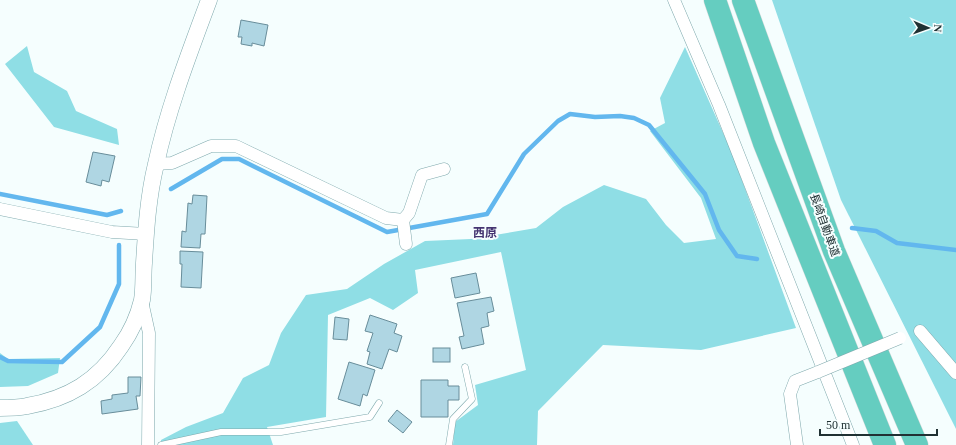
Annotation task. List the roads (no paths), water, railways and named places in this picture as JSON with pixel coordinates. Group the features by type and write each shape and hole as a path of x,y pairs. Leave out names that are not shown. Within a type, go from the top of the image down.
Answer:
{"highway":[{"path":"715,0 764,143 885,445"},
{"name":"長崎自動車道","path":"743,0 834,251 918,445"}],"street":[{"path":"0,408 26,407 74,391 95,377 112,360 137,320 142,299 146,234 150,196 156,164 167,116 208,0"},
{"path":"674,0 722,112 853,445"},
{"path":"156,164 172,163 211,146 236,146 386,218 403,220"},
{"path":"405,240 403,220 409,213 422,175 444,169"},
{"path":"0,209 112,232 146,234"},
{"path":"142,299 149,333 148,445"},
{"path":"920,331 956,373"},
{"path":"798,445 790,394 795,381 900,338"}],"lane":[{"path":"449,445 453,419 472,399 465,367"},
{"path":"161,445 221,432 281,432 370,417 379,403"}],"waterway":[{"path":"171,189 222,159 239,159 387,232 487,214 524,154 558,121 570,114 595,117 620,116 634,118 649,125 705,194 719,230 737,256 757,259"},
{"path":"0,194 107,215 121,211"},
{"path":"852,228 876,231 897,243 956,250"},
{"path":"0,357 8,361 62,362 100,327 119,284 119,245"}],"district":[{"name":"西原","path":"485,233"}]}
